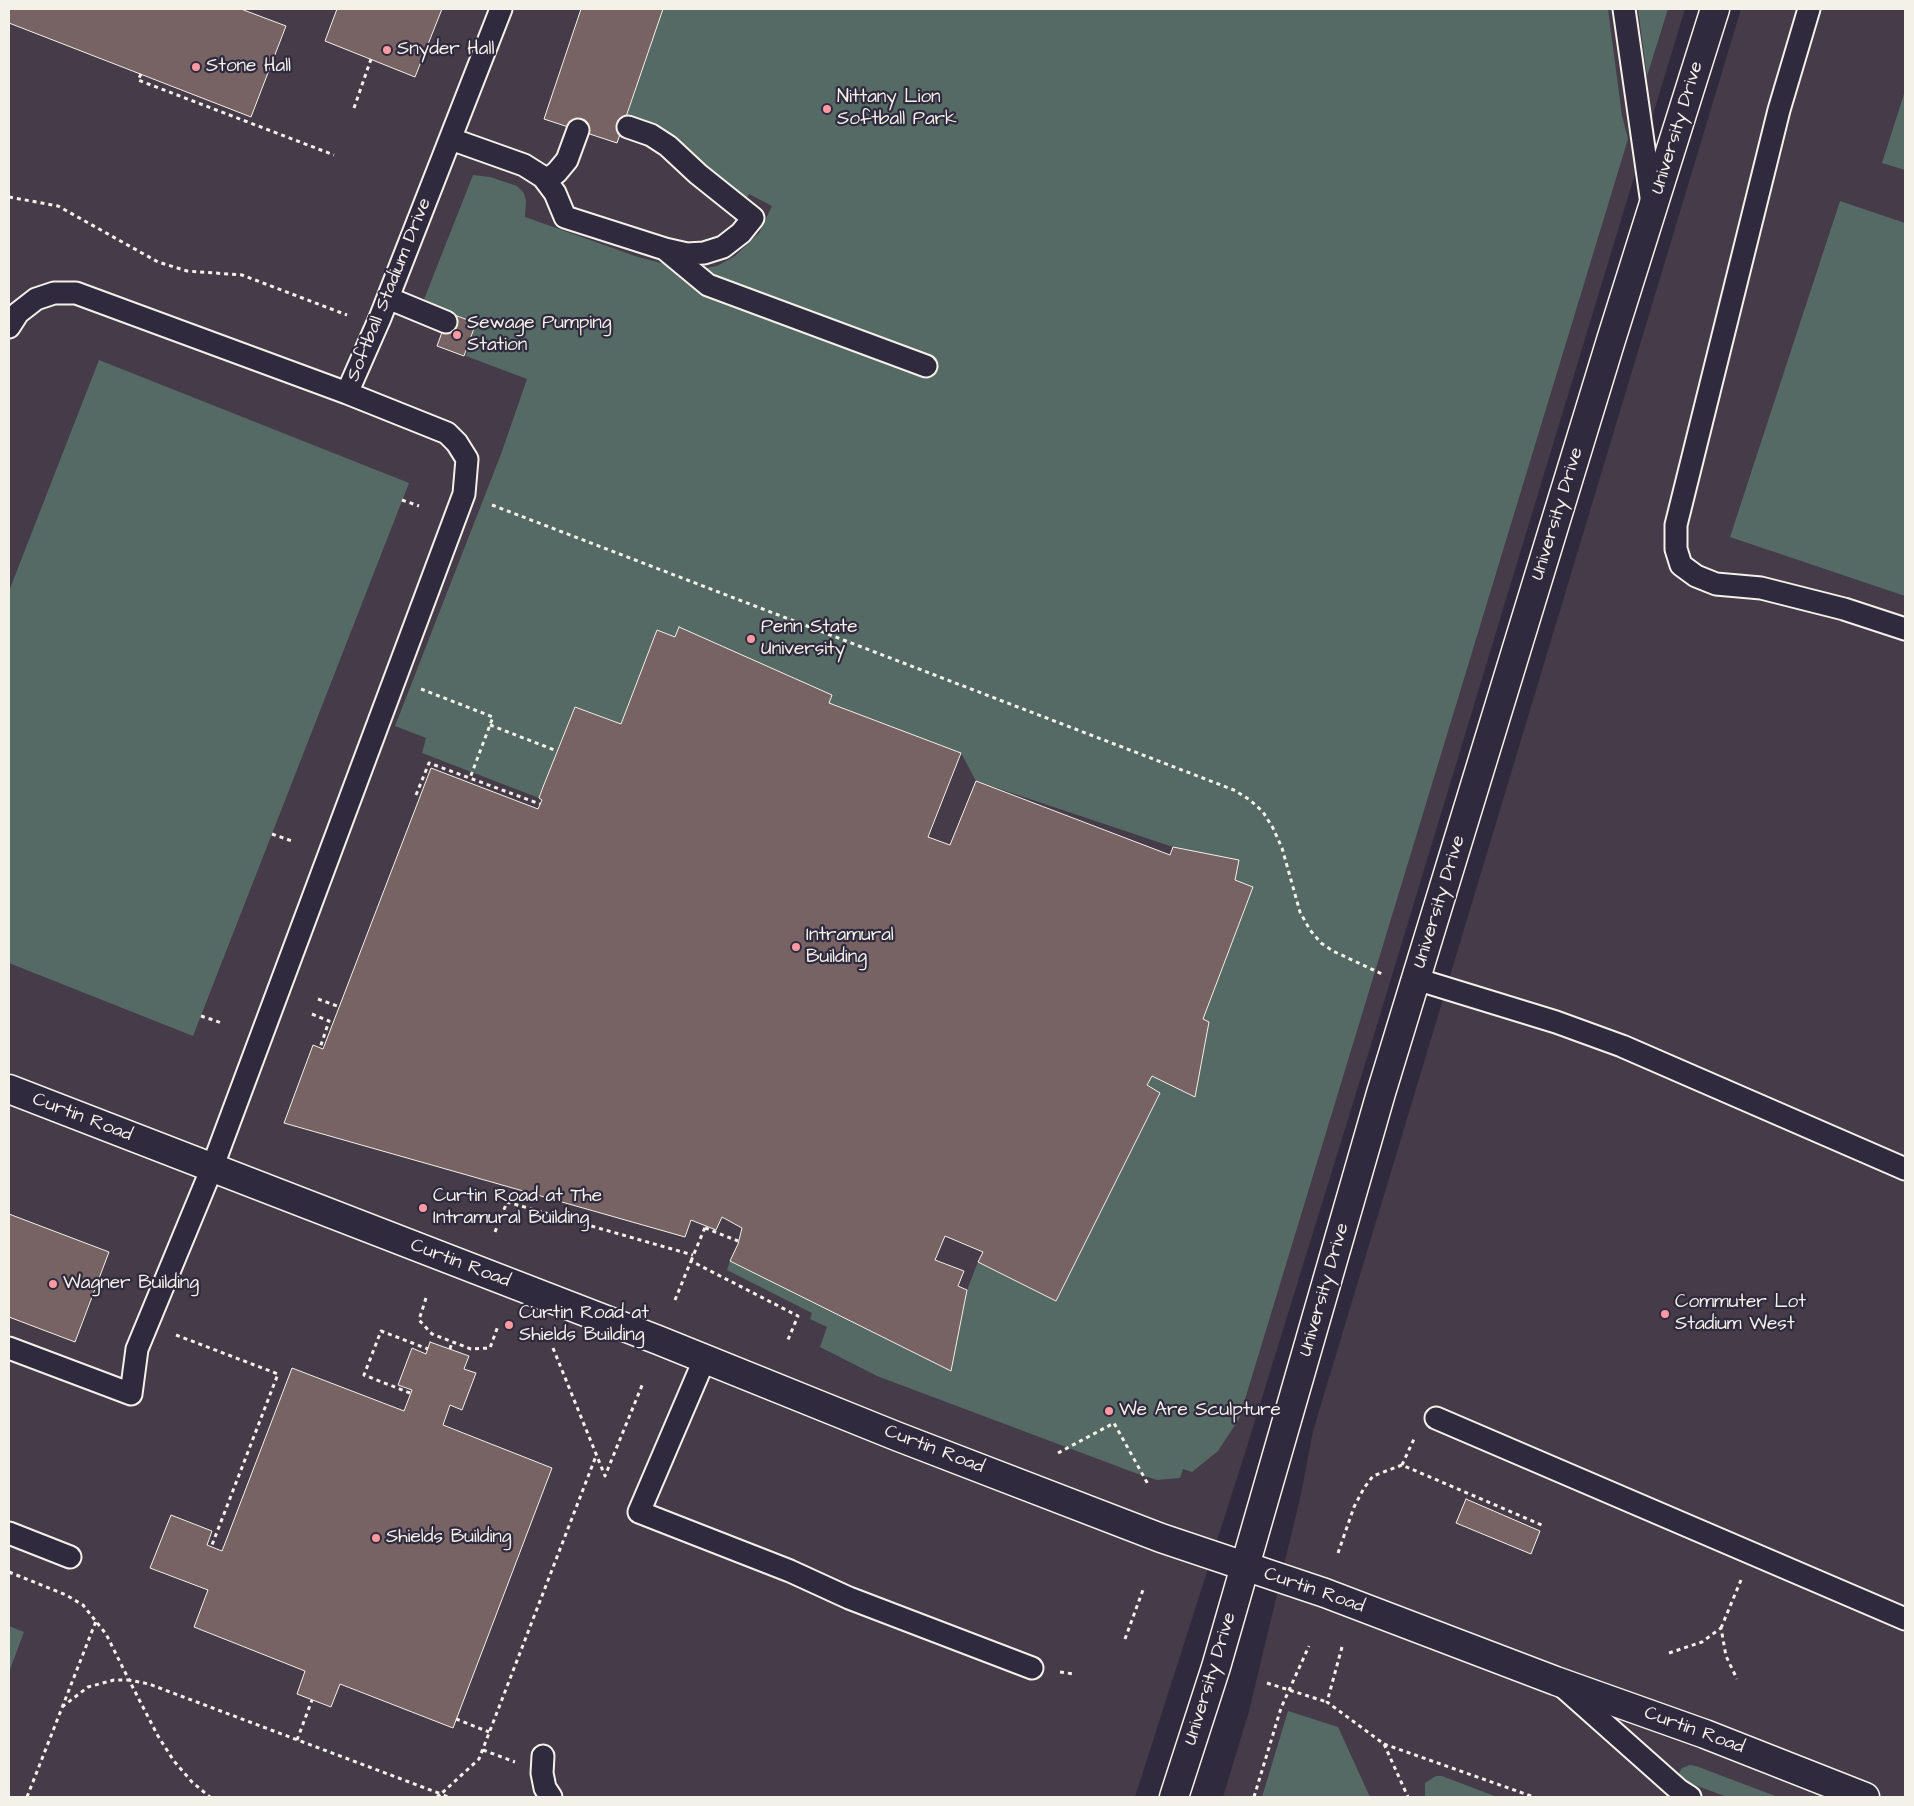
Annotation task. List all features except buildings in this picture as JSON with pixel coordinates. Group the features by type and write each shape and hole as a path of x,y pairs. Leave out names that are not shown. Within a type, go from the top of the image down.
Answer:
{"street":[{"name":"University Drive","path":"1174,1797 1216,1667 1416,979 1611,340 1715,9"},
{"name":"Curtin Road","path":"9,1089 705,1358 887,1432 1125,1524 1245,1567 1325,1593 1556,1681 1704,1734 1865,1797"}],"lane":[{"name":"Softball Stadium Drive","path":"9,327 18,313 36,299 54,293 76,293 348,393 388,298 501,9"},
{"path":"1624,9 1653,209"},
{"path":"1809,9 1776,123 1676,525 1676,549 1682,565 1696,576 1716,584 1761,588 1844,609 1905,629"},
{"path":"451,139 524,165 546,181 555,193 565,216 664,249 696,253 723,247 741,233 753,218 698,174 668,146 651,135 628,127"},
{"path":"546,181 558,172 567,160 578,130"},
{"path":"664,249 708,285 926,366"},
{"path":"388,298 446,322"},
{"path":"9,1348 131,1394 137,1349 212,1168 464,494 467,459 457,443 446,433 348,393"},
{"path":"1416,979 1556,1022 1622,1046 1905,1169"},
{"path":"705,1358 639,1512 730,1547 849,1598 1032,1668"},
{"path":"1436,1418 1905,1619"},
{"path":"9,1533 70,1557"},
{"path":"1556,1681 1679,1790 1690,1797"},
{"path":"543,1756 542,1773 545,1788 552,1797"}],"path":[{"path":"354,108 371,59"},
{"path":"141,74 138,80 334,154"},
{"path":"9,196 58,206 158,262 187,271 242,275 348,315"},
{"path":"464,494 1234,790 1250,800 1263,812 1274,828 1282,848 1300,912 1310,930 1321,943 1333,951 1382,974"},
{"path":"402,500 419,506"},
{"path":"396,680 493,717 470,778"},
{"path":"490,725 558,751"},
{"path":"416,795 429,763 540,804"},
{"path":"424,774 428,776"},
{"path":"272,834 292,841"},
{"path":"318,999 340,1007"},
{"path":"312,1014 331,1022 320,1048"},
{"path":"201,1016 222,1024"},
{"path":"495,1232 507,1202 693,1255"},
{"path":"675,1300 705,1227 738,1241"},
{"path":"690,1261 798,1316 787,1342"},
{"path":"426,1298 419,1320 432,1334 452,1342 471,1349 490,1348 498,1326"},
{"path":"410,1393 364,1375 381,1331 428,1349"},
{"path":"176,1335 278,1374 212,1545"},
{"path":"450,1349 452,1342"},
{"path":"554,1348 605,1476 643,1383"},
{"path":"1058,1453 1114,1423 1149,1486"},
{"path":"1402,1465 1417,1433"},
{"path":"437,1797 479,1759 596,1456"},
{"path":"1338,1554 1354,1507 1364,1488 1373,1476 1402,1465 1544,1526"},
{"path":"9,1572 66,1595 83,1606 96,1620 158,1736 174,1761 192,1782 210,1797"},
{"path":"1669,1653 1702,1642 1721,1628 1744,1574"},
{"path":"1125,1639 1144,1587"},
{"path":"27,1797 96,1620"},
{"path":"1721,1628 1726,1656 1737,1679"},
{"path":"1254,1797 1281,1708 1309,1646"},
{"path":"1327,1702 1342,1647"},
{"path":"62,1707 88,1687 114,1680 129,1680 149,1684 448,1797"},
{"path":"1267,1683 1327,1702 1384,1744 1534,1797"},
{"path":"296,1740 312,1700"},
{"path":"456,1719 489,1732"},
{"path":"1384,1744 1408,1797"}],"shaded area":[{"name":"Penn State University","path":"9,9 1685,9 1370,1048 1245,1453 1135,1797 9,1797"},
{"path":"1741,9 1905,9 1905,1797 1223,1797 1249,1711 1301,1494 1313,1431"}],"green space":[{"path":"581,9 1608,9 1622,116 1628,139 1239,1419 1218,1451 1192,1472 1183,1469 1180,1478 1157,1480 1138,1474 877,1376 820,1347 827,1327 810,1319 812,1313 727,1270 730,1261 951,1371 967,1290 978,1262 1056,1301 1160,1093 1147,1085 1152,1076 1195,1096 1209,1022 1203,1019 1253,887 1235,880 1239,860 1173,847 976,781 961,753 829,703 831,695 679,627 675,637 657,630 621,724 575,707 539,798 422,753 426,738 395,726 501,454 527,379 466,356 476,323 423,302 473,175 490,177 517,186 524,193 526,201 525,217 638,257 684,269 695,270 717,266 735,256 759,233 772,206 749,194 746,199 625,121 617,143 544,119"},
{"path":"1638,9 1668,9 1647,76"},
{"path":"1905,91 1905,170 1882,163"},
{"path":"1840,201 1905,223 1905,596 1730,537"},
{"path":"99,360 409,483 193,1036 9,963 9,591"},
{"path":"9,1626 24,1632 9,1672"},
{"path":"1288,1711 1338,1727 1370,1797 1262,1797"},
{"path":"1690,1765 1778,1797 1727,1797 1684,1781 1679,1773 1682,1768"},
{"path":"1436,1776 1442,1776 1497,1797 1425,1797 1425,1783"}],"place":[{"name":"Snyder Hall","path":"387,50"},
{"name":"Stone Hall","path":"196,67"},
{"name":"Nittany Lion Softball Park","path":"827,109"},
{"name":"Sewage Pumping Station","path":"457,335"},
{"name":"Penn State University","path":"751,639"},
{"name":"Intramural Building","path":"796,947"},
{"name":"Curtin Road at The Intramural Building","path":"423,1208"},
{"name":"Wagner Building","path":"53,1284"},
{"name":"Commuter Lot Stadium West","path":"1665,1314"},
{"name":"Curtin Road at Shields Building","path":"509,1325"},
{"name":"We Are Sculpture","path":"1109,1411"},
{"name":"Shields Building","path":"376,1538"}]}
